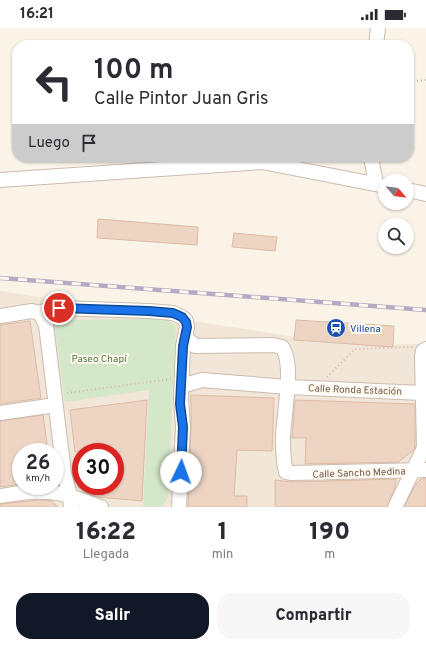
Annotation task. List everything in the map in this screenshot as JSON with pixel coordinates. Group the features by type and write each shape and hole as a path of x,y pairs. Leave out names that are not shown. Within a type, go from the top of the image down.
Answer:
{"street":[{"path":"377,40 378,28"},
{"path":"0,180 262,162 378,185"},
{"path":"373,162 378,179"},
{"path":"414,191 426,194"},
{"path":"0,316 32,311 40,313 49,309 59,308 149,311 173,313 182,317 186,322 186,332 179,383 183,427 179,507"},
{"path":"40,313 46,325 64,473 76,502"},
{"path":"186,332 195,346 273,345 282,347 286,356 288,387"},
{"path":"395,507 419,470 424,447 422,351"},
{"name":"Calle Ronda Estación","path":"179,383 202,380 424,400"},
{"name":"Calle Sancho Medina","path":"288,387 283,438 284,463 286,472 419,470"},
{"path":"0,413 55,405"},
{"path":"0,496 42,491 55,492 76,502 101,507"}],"path":[{"path":"414,81 426,80"},
{"path":"325,380 355,349 422,351"},
{"path":"66,393 179,383"}],"shaded area":[{"path":"0,291 347,345 426,344 426,507 0,507"}],"green space":[{"name":"Paseo Chapí","path":"54,320 169,320 176,326 168,497 162,507 143,507 149,390 65,402"}],"building":[{"path":"98,219 198,227 197,245 97,238"},
{"path":"234,233 277,237 275,251 232,247"},
{"path":"296,320 394,326 393,347 294,340"},
{"path":"30,321 41,398 0,404 0,325"},
{"path":"191,395 274,398 272,451 237,450 234,496 247,496 247,507 188,507"},
{"path":"147,400 142,501 98,497 92,495 124,495 124,443 74,443 70,410"},
{"path":"295,400 415,404 414,450 398,462 305,464 306,438 292,438"},
{"path":"43,415 47,443 12,443 12,485 0,487 0,421"},
{"path":"426,478 426,507 404,507 416,484 421,479"},
{"path":"396,479 395,488 387,507 275,507 275,480 292,482"},
{"path":"39,500 52,501 58,507 0,507 0,504"}],"railway":[{"path":"0,278 426,310"}],"place":[{"name":"Villena","path":"336,328"}],"route":[{"path":"59,308 173,313 178,314 186,322 187,327 183,346 180,404 183,418 181,472"}]}
